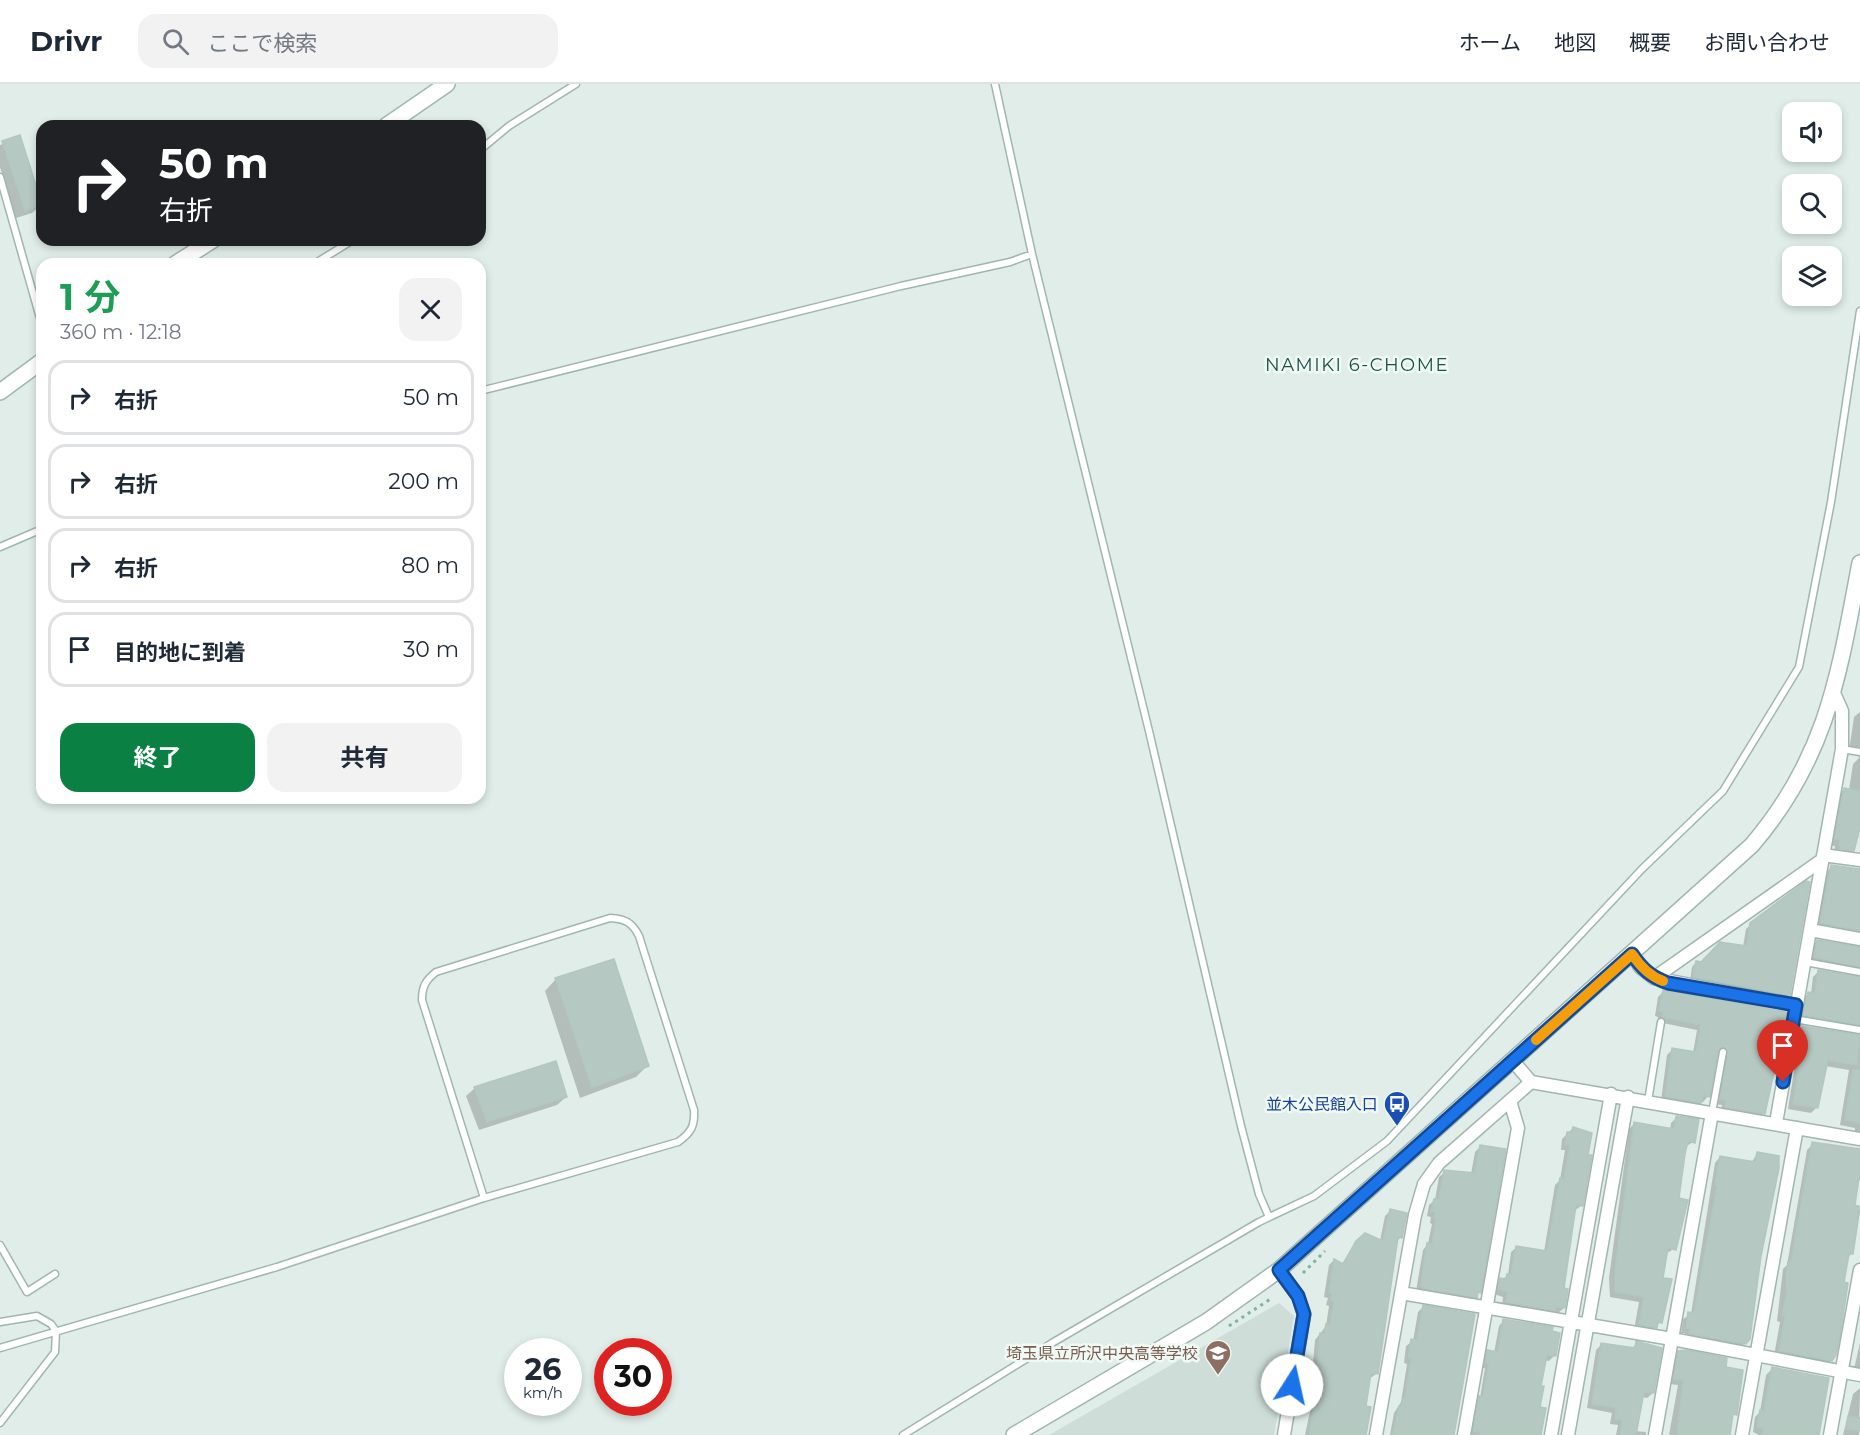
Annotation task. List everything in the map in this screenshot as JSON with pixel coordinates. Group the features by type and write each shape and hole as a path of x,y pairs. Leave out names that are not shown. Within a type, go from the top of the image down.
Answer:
{"street":[{"path":"395,120 447,84"},
{"path":"184,258 204,246"},
{"path":"0,392 36,365"},
{"path":"1014,1435 1198,1327 1279,1270 1728,869 1771,823 1800,778 1834,693 1858,582 1860,562"},
{"path":"1776,1123 1842,749 1842,711 1834,693"},
{"path":"1654,978 1822,857 1860,860"},
{"path":"1810,930 1860,939"},
{"path":"1632,954 1640,967 1654,978 1796,1005"},
{"path":"1513,1061 1530,1082 1611,1094 1860,1139"},
{"path":"1376,1435 1415,1215 1424,1184 1439,1162 1530,1082"},
{"path":"1551,1435 1611,1094"},
{"path":"1568,1435 1628,1097"},
{"path":"1464,1435 1518,1128 1510,1101"},
{"path":"1655,1435 1712,1113"},
{"path":"1742,1435 1797,1128"},
{"path":"1279,1270 1298,1296 1304,1314 1284,1435"},
{"path":"1830,1435 1860,1270"},
{"path":"1401,1293 1672,1339 1860,1375"}],"lane":[{"path":"486,145 509,126 576,84"},
{"path":"995,84 1032,254 1069,397 1241,1126 1259,1194 1269,1216"},
{"path":"0,177 36,304"},
{"path":"324,258 343,246"},
{"path":"486,390 901,286 1010,262 1032,254"},
{"path":"903,1435 1052,1343 1269,1216 1314,1196 1387,1141 1642,869 1723,791 1799,667 1831,502 1860,310"},
{"path":"0,547 36,532"},
{"path":"1842,749 1860,752"},
{"path":"0,1348 277,1267 484,1198 678,1142 688,1134 694,1124 694,1110 639,936 633,925 623,919 610,918 436,972 427,979 422,988 422,1000 484,1198"},
{"path":"1804,962 1860,972"},
{"path":"1794,1020 1860,1030"},
{"path":"1648,1101 1661,1022"},
{"path":"1712,1113 1723,1052"},
{"path":"0,1245 27,1292 55,1274"},
{"path":"0,1322 37,1316 51,1324 56,1331 55,1352 0,1423"}],"path":[{"path":"1303,1273 1326,1250"}],"shaded area":[{"name":"埼玉県立所沢中央高等学校","path":"1279,1303 1294,1316 1274,1435 1049,1435"}],"building":[{"path":"20,135 36,185 36,206 25,211 2,141"},
{"path":"1844,788 1860,791 1860,828 1854,851 1839,849 1840,840 1834,839"},
{"path":"1831,865 1860,869 1860,931 1820,923"},
{"path":"1806,881 1810,882 1790,995 1693,977 1696,961 1701,962 1720,942 1747,946 1750,923"},
{"path":"1817,940 1860,947 1860,967 1814,957"},
{"path":"614,959 649,1066 592,1088 555,978"},
{"path":"1818,970 1860,977 1860,1025 1803,1015 1808,992 1815,993"},
{"path":"1663,990 1787,1012 1765,1114 1725,1107 1726,1100 1720,1099 1728,1053 1723,1047 1718,1051 1710,1097 1703,1096 1701,1103 1665,1096 1672,1048 1696,1052 1701,1025 1662,1017 1663,1012 1659,1011"},
{"path":"1802,1026 1860,1035 1857,1065 1828,1060 1818,1108 1793,1104 1800,1060 1796,1059"},
{"path":"556,1061 567,1097 487,1122 474,1087"},
{"path":"1853,1070 1860,1070 1860,1123 1845,1120"},
{"path":"1676,1116 1699,1119 1695,1143 1688,1141 1685,1154 1679,1198 1688,1200 1676,1250 1668,1248 1663,1278 1672,1279 1662,1323 1658,1322 1657,1328 1639,1325 1644,1297 1615,1292 1615,1271 1634,1122 1674,1129"},
{"path":"1573,1127 1592,1133 1588,1155 1592,1155 1583,1206 1576,1205 1564,1288 1568,1289 1565,1308 1555,1307 1555,1311 1506,1302 1508,1292 1498,1289 1500,1278 1506,1279 1507,1274 1511,1275 1516,1246 1547,1251 1560,1178 1564,1179 1570,1145 1565,1145 1567,1132 1572,1132"},
{"path":"1812,1142 1860,1149 1860,1171 1855,1205 1860,1207 1853,1254 1849,1254 1844,1282 1848,1283 1840,1336 1836,1355 1832,1361 1779,1351 1785,1316 1782,1316 1787,1291 1788,1262 1791,1262"},
{"path":"1480,1145 1506,1149 1481,1293 1478,1292 1477,1298 1426,1289 1421,1286 1425,1255 1427,1243 1432,1244 1436,1219 1434,1218 1435,1212 1431,1211 1434,1199 1439,1199 1444,1170 1475,1173"},
{"path":"1757,1152 1779,1156 1779,1168 1761,1256 1750,1339 1746,1344 1689,1334 1690,1328 1686,1328 1688,1312 1694,1313 1717,1186 1715,1185 1720,1156 1755,1162"},
{"path":"1390,1209 1407,1213 1402,1238 1398,1237 1378,1374 1371,1373 1366,1406 1371,1407 1366,1435 1309,1435 1314,1405 1313,1397 1308,1397 1311,1379 1313,1379 1314,1371 1317,1371 1320,1333 1324,1334 1326,1324 1330,1325 1334,1301 1331,1300 1332,1293 1329,1292 1334,1259 1343,1264 1356,1241 1365,1233 1383,1241"},
{"path":"1423,1305 1475,1314 1454,1435 1393,1435 1399,1406 1405,1398 1411,1359 1408,1358 1411,1339 1417,1340"},
{"path":"1503,1319 1553,1327 1552,1331 1560,1333 1556,1356 1547,1355 1541,1386 1544,1386 1540,1407 1546,1408 1541,1435 1480,1435 1480,1432 1473,1431 1479,1396 1483,1397 1489,1363 1485,1363 1487,1350 1498,1352"},
{"path":"1636,1341 1662,1348 1654,1393 1644,1392 1636,1435 1620,1435 1622,1420 1615,1419 1616,1408 1592,1404 1601,1343 1635,1348"},
{"path":"1687,1350 1727,1358 1726,1367 1743,1370 1737,1415 1733,1414 1730,1435 1677,1435 1683,1380 1673,1379 1678,1351"},
{"path":"1772,1367 1829,1378 1819,1435 1762,1435 1763,1428 1757,1427 1760,1410 1764,1411"},
{"path":"1848,1416 1860,1418 1860,1431 1846,1429"}],"slow traffic":[{"path":"1536,1040 1632,954 1640,967 1654,978 1663,981"}],"place":[{"name":"並木公民館入口","path":"1397,1127"},
{"name":"埼玉県立所沢中央高等学校","path":"1218,1376"}],"district":[{"name":"NAMIKI 6-CHOME","path":"1357,365"}],"route":[{"path":"1292,1385 1304,1314 1298,1296 1279,1270 1632,954 1640,967 1654,978 1668,983 1796,1005 1783,1082"}]}
